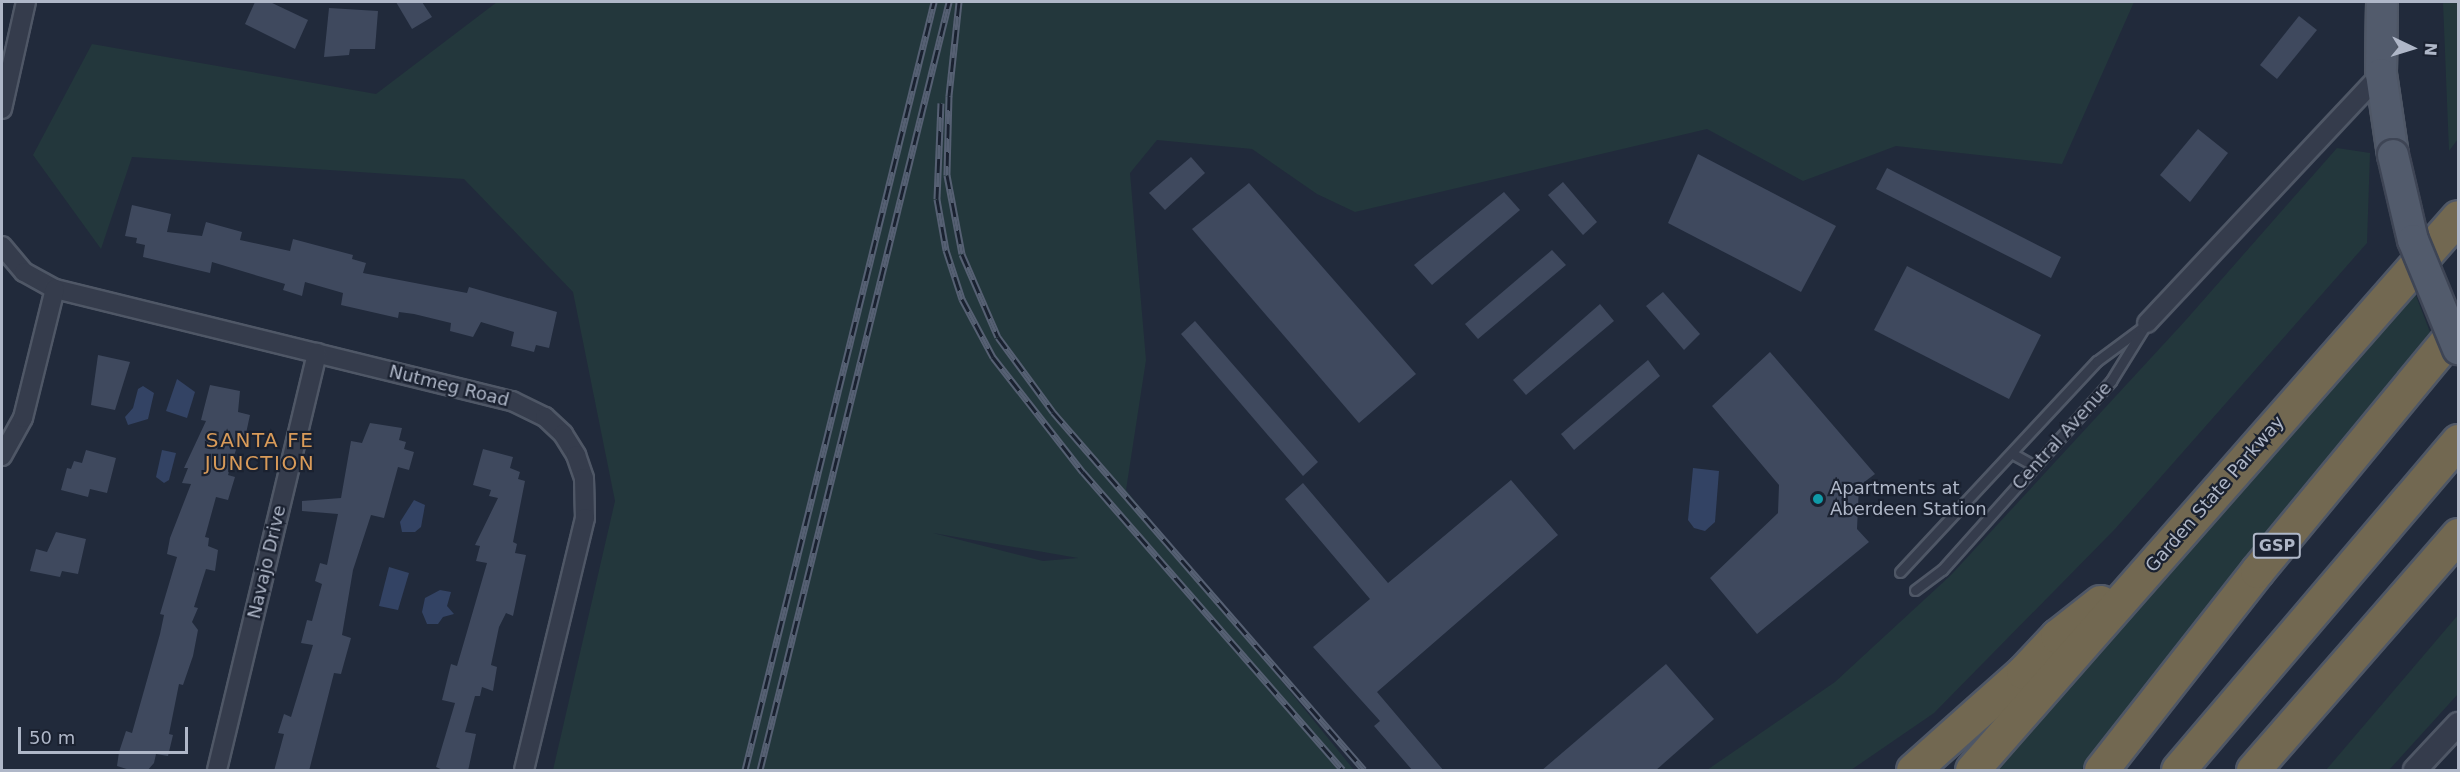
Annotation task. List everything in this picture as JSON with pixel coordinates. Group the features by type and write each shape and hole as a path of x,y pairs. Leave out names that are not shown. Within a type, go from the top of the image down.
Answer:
{"highway":[{"name":"Garden State Parkway","path":"1972,771 2458,217"},
{"name":"GSP","path":"2101,771 2257,571 2458,327"},
{"path":"2178,771 2458,441"},
{"path":"2253,771 2458,535"},
{"path":"1913,771 2006,688 2057,636 2161,555"}],"main road":[{"path":"2382,2 2381,74 2393,155 2413,240 2458,349"}],"street":[{"path":"2,109 26,2"},
{"name":"Central Avenue","path":"2147,323 2381,74"},
{"name":"Nutmeg Road","path":"2,246 24,272 55,289 524,405 545,417 576,454 584,478 585,518 524,771"},
{"path":"2,456 24,418 55,289"},
{"name":"Navajo Drive","path":"218,771 317,353"},
{"path":"2418,769 2458,724"}],"lane":[{"name":"Central Avenue","path":"1900,572 2013,454 2097,361 2147,323"},
{"name":"Central Avenue","path":"1915,590 1942,570 2111,381 2147,323"},
{"path":"2013,454 2035,466"}],"green space":[{"path":"497,2 2134,2 2062,164 1896,146 1803,181 1707,129 1355,212 1317,194 1252,149 1157,140 1130,173 1146,360 1126,490 1354,770 553,770 615,501 573,292 464,179 132,157 101,249 33,155 92,44 376,94","holes":["933,533 1078,558 1043,561"]},
{"path":"2443,2 2458,2 2458,139 2449,151"},
{"path":"2337,148 2370,153 2367,243 2115,529 1934,713 1851,770 1707,770 1835,682 1951,575 2185,321"},
{"path":"2413,288 2430,332 2081,770 1997,770"},
{"path":"2458,615 2458,694 2389,770 2326,770"}],"water":[{"path":"177,379 195,392 187,418 166,411"},
{"path":"143,386 154,393 148,419 128,425 125,417 133,408 138,389"},
{"path":"162,450 176,453 169,480 164,483 156,477"},
{"path":"1693,468 1719,471 1715,522 1705,531 1694,528 1688,520"},
{"path":"414,500 425,505 421,527 415,532 402,532 400,522"},
{"path":"389,567 409,573 398,610 379,606"},
{"path":"440,590 451,592 447,606 454,614 443,617 438,624 427,624 422,612 425,598"}],"building":[{"path":"255,2 270,2 308,20 295,49 245,24"},
{"path":"396,2 422,2 432,17 412,29"},
{"path":"329,8 378,11 375,49 350,49 349,55 324,57"},
{"path":"2299,16 2317,30 2277,79 2260,65"},
{"path":"2198,129 2228,153 2190,202 2160,175"},
{"path":"1698,154 1836,226 1801,292 1668,223"},
{"path":"1191,157 1205,173 1165,210 1149,193"},
{"path":"1887,168 2061,257 2051,278 1876,189"},
{"path":"1563,182 1597,222 1583,235 1548,195"},
{"path":"1249,183 1416,374 1359,423 1192,229"},
{"path":"1504,192 1520,210 1432,285 1414,265"},
{"path":"132,205 171,214 167,232 202,236 206,222 242,232 240,240 290,251 293,239 353,255 352,259 366,263 363,273 467,293 469,287 557,312 549,348 536,345 534,352 511,346 514,332 481,322 473,337 450,331 451,323 414,314 399,312 398,318 341,305 343,293 305,282 302,296 283,290 285,284 212,262 210,273 143,257 145,245 136,243 137,238 125,236"},
{"path":"1552,250 1566,265 1478,339 1465,324"},
{"path":"1907,266 2041,335 2009,399 1874,330"},
{"path":"1663,292 1700,334 1684,350 1646,306"},
{"path":"1600,304 1614,321 1526,395 1513,380"},
{"path":"1195,321 1318,462 1303,476 1181,334"},
{"name":"Apartments at Aberdeen Station","path":"1770,352 1875,474 1859,486 1857,529 1869,542 1757,634 1710,578 1778,513 1779,485 1712,406"},
{"path":"98,355 130,362 115,410 91,405"},
{"path":"1648,360 1660,376 1574,450 1561,434"},
{"path":"210,385 240,391 238,412 250,415 245,438 240,437 228,475 235,477 228,500 216,497 205,537 209,538 208,546 218,550 215,571 206,569 194,607 198,608 192,622 198,630 193,656 183,685 179,684 169,734 173,735 168,756 156,754 154,763 147,771 133,771 117,766 119,752 126,731 132,733 160,634 164,615 160,614 177,557 167,554 170,538 191,484 182,483 188,468 184,468 206,421 201,420"},
{"path":"370,423 402,428 399,440 406,442 404,449 414,452 409,470 398,467 384,518 371,515 353,570 342,635 351,638 341,674 334,673 309,771 274,771 284,734 278,733 284,714 291,717 313,645 301,643 307,620 312,621 322,584 315,581 320,563 327,565 338,514 302,511 302,501 341,498 351,441 362,443"},
{"path":"483,449 513,457 510,468 520,472 518,479 525,481 513,542 517,544 515,553 526,555 513,616 506,613 499,627 491,665 497,667 493,691 482,687 480,696 475,696 465,732 476,734 468,771 445,771 436,767 455,703 442,700 451,664 457,666 487,563 476,561 480,546 475,545 498,498 489,496 491,490 473,485"},
{"path":"86,450 116,458 107,493 90,489 88,497 61,490 67,468 71,469 74,461 82,463"},
{"path":"1511,480 1558,535 1377,692 1444,771 1413,771 1374,726 1380,721 1313,647 1370,599 1285,499 1303,483 1388,583"},
{"path":"56,532 86,539 78,574 62,571 60,577 30,571 36,549 47,552"},
{"path":"1666,664 1714,719 1655,771 1541,771"}],"railway":[{"path":"745,770 934,2"},
{"path":"760,770 949,2"},
{"path":"959,2 949,96 947,175 962,254 998,337 1053,412 1364,770"},
{"path":"941,103 937,199 946,250 962,299 993,357 1083,472 1343,770"}],"place":[{"name":"Apartments at Aberdeen Station","path":"1818,499"}],"district":[{"name":"SANTA FE JUNCTION","path":"260,452"}]}
